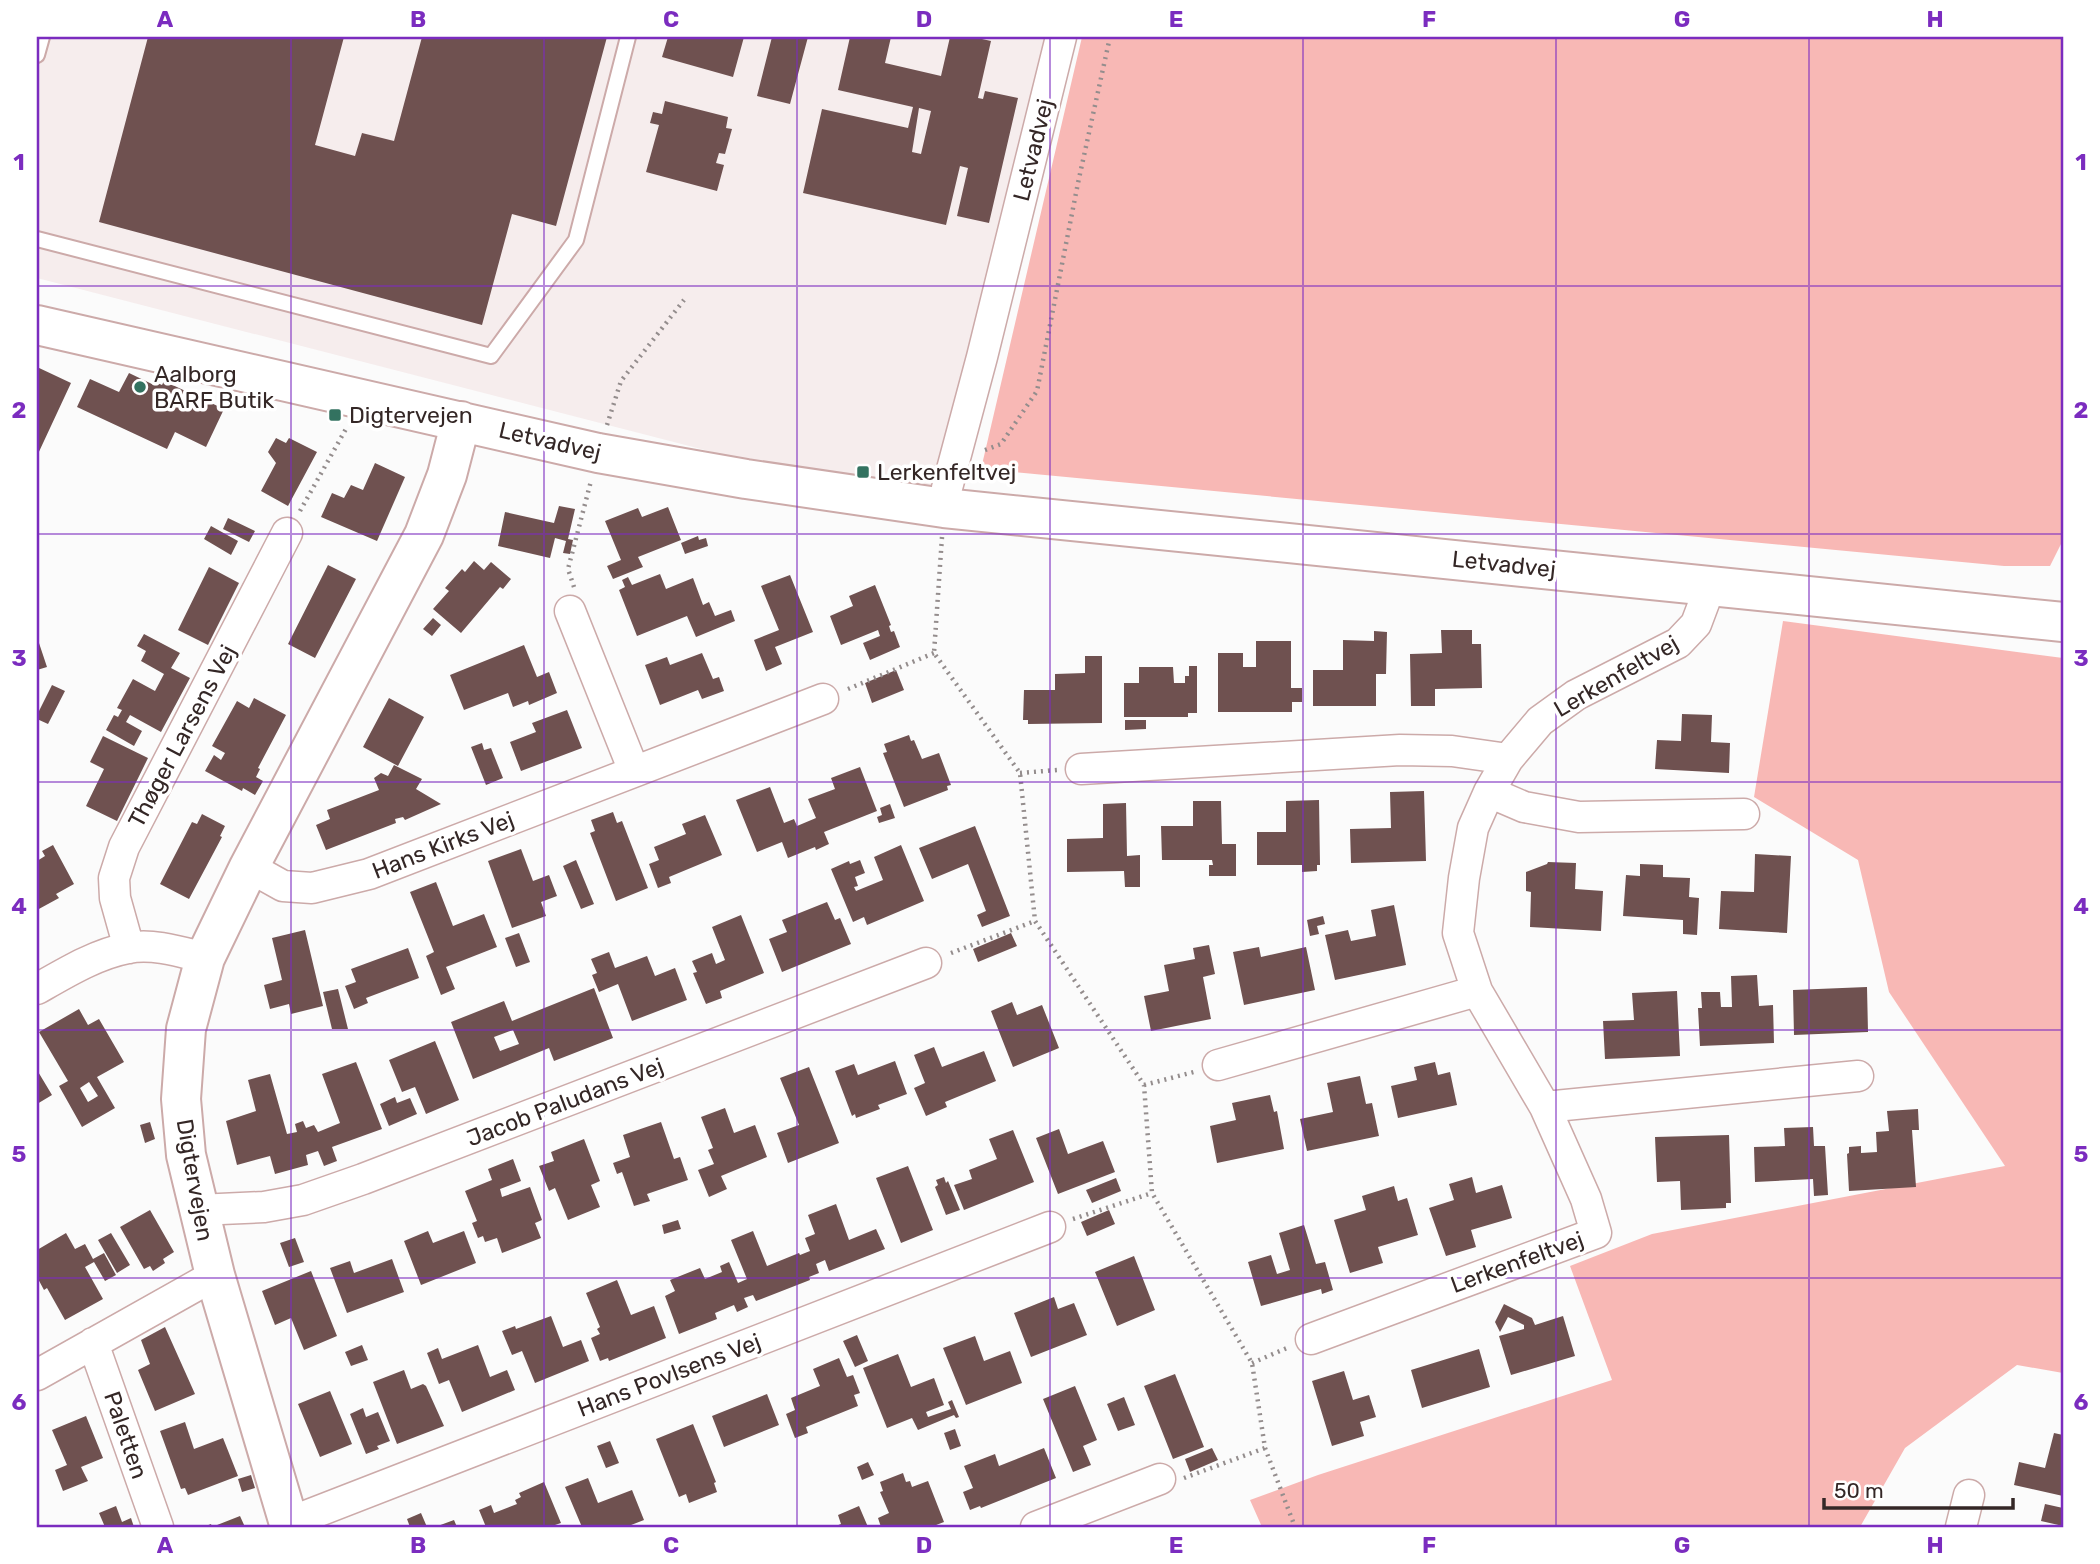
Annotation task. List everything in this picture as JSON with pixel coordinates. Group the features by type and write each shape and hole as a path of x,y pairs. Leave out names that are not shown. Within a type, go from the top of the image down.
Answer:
{"street":[{"name":"Letvadvej","path":"944,508 1061,37"},
{"name":"Letvadvej","path":"37,325 598,453 746,479 944,508 2063,622"},
{"name":"Digtervejen","path":"289,1525 215,1275 186,1155 181,1099 186,1029 205,958 249,867 415,554 447,475 461,421"},
{"name":"Thøger Larsens Vej","path":"129,948 115,898 114,878 124,847 287,533"},
{"name":"Lerkenfeltvej","path":"1311,1339 1596,1233 1586,1199 1545,1107 1477,991 1458,933 1472,828 1508,759 1540,721 1576,695 1678,643 1696,624 1708,585"},
{"path":"570,611 635,771"},
{"name":"Hans Kirks Vej","path":"249,867 283,886 312,888 369,874 824,699"},
{"path":"1081,769 1400,750 1452,751 1508,759"},
{"path":"1489,792 1524,807 1579,817 1744,814"},
{"path":"37,989 79,965 129,948 163,948 205,958"},
{"name":"Jacob Paludans Vej","path":"198,1210 264,1207 303,1200 926,963"},
{"path":"1218,1065 1477,991"},
{"path":"1545,1107 1857,1076"},
{"name":"Hans Povlsens Vej","path":"289,1525 1050,1227"},
{"path":"37,1375 215,1275"},
{"name":"Paletten","path":"93,1343 158,1527"},
{"path":"1036,1527 1160,1479"},
{"path":"1961,1527 1969,1495"}],"lane":[{"path":"37,55 42,37"},
{"path":"37,239 491,356 576,240 628,37"}],"path":[{"path":"955,463 1001,444 1037,391 1110,37"},
{"path":"287,533 352,419 357,397"},
{"path":"944,508 934,653 1020,773 1035,921 1144,1085 1152,1193 1252,1363 1265,1448 1295,1527"},
{"path":"824,699 934,653"},
{"path":"1020,773 1081,769"},
{"path":"926,963 1035,921"},
{"path":"1144,1085 1218,1065"},
{"path":"1050,1227 1152,1193"},
{"path":"1252,1363 1311,1339"},
{"path":"1160,1479 1172,1483 1265,1448"}],"shaded area":[{"path":"37,37 1052,37 942,511 37,278"},
{"path":"1082,37 2063,37 2063,540 2050,566 2004,566 981,469"},
{"path":"1783,621 2063,658 2063,1373 2017,1365 1905,1448 1860,1527 1262,1527 1250,1500 1318,1475 1612,1380 1570,1266 1652,1234 2005,1166 1889,992 1858,860 1754,797"}],"building":[{"path":"148,37 344,37 315,145 355,156 362,133 394,141 422,37 607,37 556,226 512,214 482,325 99,222"},
{"path":"668,37 744,37 733,77 662,57"},
{"path":"772,37 808,37 790,104 757,96"},
{"path":"850,37 891,37 885,63 941,76 950,37 973,37 991,41 978,98 983,99 985,91 1018,98 989,223 957,216 968,168 960,166 946,225 803,193 822,109 908,128 913,107 838,90","holes":["919,108 931,111 921,154 912,152"]},
{"path":"665,101 728,117 726,128 732,129 725,154 719,153 716,163 724,165 717,191 646,172 659,125 650,123 653,112 662,114"},
{"path":"37,367 71,383 37,456"},
{"path":"129,373 154,385 155,382 162,385 164,381 224,409 206,447 175,432 167,449 77,407 90,379 119,392"},
{"path":"276,438 286,443 289,438 317,452 288,506 261,491 276,463 268,452"},
{"path":"375,463 405,477 377,541 321,517 332,493 344,498 351,485 363,490"},
{"path":"559,506 575,509 568,539 573,540 570,554 563,553 566,541 555,538 550,558 498,546 505,512 554,523"},
{"path":"668,507 681,540 638,557 643,567 613,579 607,566 621,560 605,521 638,508 642,517"},
{"path":"228,518 255,531 249,542 223,529"},
{"path":"211,526 238,541 231,555 204,539"},
{"path":"698,536 699,540 706,538 708,546 685,554 681,543"},
{"path":"474,561 484,570 491,562 511,579 503,589 500,587 461,633 433,609 449,591 445,588 462,569 465,572"},
{"path":"328,565 356,579 315,658 288,644"},
{"path":"209,567 239,583 208,645 178,630"},
{"path":"660,574 666,589 693,578 703,605 709,602 715,616 731,610 735,621 696,637 687,616 637,636 619,590 625,587 622,580 628,577 632,585"},
{"path":"790,575 813,632 775,647 782,664 766,671 754,640 779,630 761,586"},
{"path":"875,585 891,625 891,632 894,631 900,647 870,660 863,643 880,636 878,630 841,645 830,616 853,606 849,596"},
{"path":"433,618 441,625 432,636 423,629"},
{"path":"1441,630 1472,630 1472,644 1481,644 1482,688 1435,689 1435,706 1411,706 1410,654 1442,653"},
{"path":"1374,631 1387,632 1386,674 1376,674 1376,706 1313,706 1313,670 1343,670 1343,640 1374,641"},
{"path":"144,634 180,653 171,668 190,678 161,732 130,715 126,722 142,731 134,746 106,730 114,715 118,717 122,710 117,708 133,679 155,691 164,674 141,661 146,651 137,646"},
{"path":"37,637 47,667 37,670"},
{"path":"1256,641 1291,641 1291,688 1302,688 1302,702 1292,702 1292,712 1218,712 1218,653 1243,653 1243,667 1256,667"},
{"path":"524,645 537,677 549,672 557,693 529,705 528,701 513,707 508,693 464,710 450,675"},
{"path":"702,653 713,679 719,677 724,691 702,699 698,690 660,705 645,665 667,657 670,665"},
{"path":"1085,656 1102,656 1102,723 1028,724 1028,720 1023,720 1024,690 1055,690 1055,674 1085,673"},
{"path":"1189,666 1197,666 1197,713 1188,713 1188,717 1124,717 1124,683 1139,683 1139,667 1173,667 1174,683 1185,683 1185,676 1189,676"},
{"path":"896,670 904,690 872,703 865,683"},
{"path":"52,685 65,691 48,724 37,719 37,715"},
{"path":"254,698 286,715 258,768 260,769 256,777 263,781 255,795 205,771 214,755 221,760 225,753 212,746 237,701 249,708"},
{"path":"389,698 424,717 398,766 363,747"},
{"path":"567,710 582,748 521,771 510,742 536,732 532,723"},
{"path":"1682,714 1712,715 1711,742 1730,743 1729,773 1655,769 1657,740 1681,741"},
{"path":"1125,720 1146,720 1146,729 1125,730"},
{"path":"909,735 922,759 939,753 951,785 947,786 948,790 904,807 883,753 887,752 884,744"},
{"path":"103,736 148,758 117,821 86,806 104,769 90,762"},
{"path":"482,743 484,750 491,748 503,778 486,785 471,747"},
{"path":"394,765 422,779 416,789 441,804 405,820 403,817 395,819 396,823 326,850 316,825 330,819 327,810 379,790 374,778 381,773 388,776"},
{"path":"860,767 877,811 824,832 829,844 816,850 815,847 788,858 782,842 757,852 736,800 770,787 784,823 794,819 797,826 816,818 808,799 835,789 831,778"},
{"path":"1424,791 1426,861 1351,863 1350,829 1391,828 1390,792"},
{"path":"1319,800 1320,865 1317,865 1317,871 1302,872 1302,865 1257,865 1257,832 1286,832 1286,801"},
{"path":"1193,801 1221,801 1222,844 1236,844 1236,876 1209,876 1212,860 1162,860 1161,826 1193,826"},
{"path":"1126,803 1127,856 1140,855 1140,887 1125,887 1124,871 1067,872 1067,839 1103,838 1103,804"},
{"path":"890,804 895,818 879,823 877,817 882,815 880,808"},
{"path":"613,812 617,823 622,821 648,888 616,901 590,833 595,831 591,820"},
{"path":"202,814 225,826 220,836 222,837 189,899 160,884 192,822 197,824"},
{"path":"705,815 722,855 669,877 671,883 658,888 649,864 659,860 654,847 686,834 682,824"},
{"path":"975,826 1010,916 982,927 977,915 986,911 968,864 932,879 919,848"},
{"path":"53,845 74,884 56,894 59,898 37,910 37,861 45,856 42,851"},
{"path":"901,845 924,901 867,925 864,917 853,922 831,869 849,861 850,864 860,860 865,873 855,877 858,886 854,887 856,891 883,880 874,857"},
{"path":"521,849 533,881 549,875 557,896 541,902 546,916 512,928 488,861"},
{"path":"1755,854 1791,856 1787,933 1719,929 1721,891 1754,892"},
{"path":"576,860 594,904 581,909 563,866"},
{"path":"1548,862 1576,863 1575,889 1603,891 1601,931 1530,927 1531,892 1526,891 1526,872"},
{"path":"1640,864 1663,865 1663,877 1690,878 1689,897 1699,898 1697,935 1683,934 1683,920 1623,916 1626,875 1640,876"},
{"path":"436,882 453,926 484,914 497,947 446,967 455,989 441,995 426,956 434,952 410,892"},
{"path":"827,902 835,920 840,918 851,944 782,972 769,939 787,932 782,920"},
{"path":"1394,905 1406,965 1335,980 1325,935 1348,930 1351,941 1376,936 1371,910"},
{"path":"741,915 764,973 720,991 722,998 706,1004 693,973 697,972 692,961 712,953 716,964 725,960 712,927"},
{"path":"1323,916 1325,924 1317,926 1319,934 1310,936 1307,920"},
{"path":"305,930 323,1006 291,1014 289,1004 270,1009 264,985 282,980 272,938"},
{"path":"519,933 530,962 516,967 505,938"},
{"path":"1011,933 1017,946 978,962 973,949"},
{"path":"1209,945 1215,974 1203,977 1211,1019 1151,1031 1144,996 1169,991 1164,965 1195,959 1193,948"},
{"path":"1259,947 1261,957 1306,947 1315,990 1244,1005 1233,952"},
{"path":"408,948 419,978 366,998 368,1003 354,1009 345,986 356,982 351,969"},
{"path":"609,952 615,968 647,956 655,976 675,968 687,1000 632,1021 618,984 599,992 592,975 597,973 591,959"},
{"path":"1757,975 1759,1006 1773,1005 1774,1043 1700,1046 1698,1008 1702,1008 1701,992 1720,992 1721,1007 1732,1007 1731,976"},
{"path":"1867,987 1868,1032 1794,1035 1793,990"},
{"path":"594,988 613,1038 554,1061 549,1048 473,1079 451,1022 504,1001 512,1021","holes":["513,1030 519,1044 500,1051 494,1037"]},
{"path":"338,989 348,1029 332,1029 323,992"},
{"path":"1677,991 1680,1056 1605,1059 1603,1021 1634,1020 1632,993"},
{"path":"1012,1002 1017,1015 1042,1005 1059,1048 1013,1067 991,1011"},
{"path":"79,1009 88,1025 99,1019 124,1062 97,1077 115,1108 82,1127 59,1086 68,1081 39,1032","holes":["89,1082 98,1096 88,1102 80,1088"]},
{"path":"435,1041 459,1100 426,1114 415,1087 402,1092 389,1060"},
{"path":"934,1047 942,1067 984,1051 996,1081 945,1102 947,1107 926,1116 914,1088 925,1083 914,1055"},
{"path":"895,1061 907,1094 878,1105 880,1109 856,1118 855,1114 852,1116 835,1071 854,1064 858,1075"},
{"path":"356,1062 382,1129 332,1147 337,1161 324,1166 318,1151 306,1155 308,1165 275,1174 270,1156 237,1165 226,1121 256,1111 248,1080 270,1074 287,1134 297,1132 295,1124 303,1121 306,1128 314,1125 318,1132 340,1123 322,1074"},
{"path":"1435,1062 1438,1075 1450,1072 1457,1105 1398,1118 1391,1086 1417,1080 1414,1067"},
{"path":"809,1067 839,1143 788,1163 777,1133 799,1125 780,1078"},
{"path":"37,1070 52,1095 37,1104"},
{"path":"1360,1076 1366,1104 1372,1103 1379,1136 1307,1151 1300,1119 1333,1112 1327,1083"},
{"path":"1270,1095 1274,1112 1277,1111 1284,1149 1217,1163 1210,1126 1236,1120 1232,1103"},
{"path":"395,1097 397,1103 410,1098 417,1114 389,1126 380,1104"},
{"path":"725,1108 734,1133 755,1125 767,1157 721,1176 727,1189 709,1197 698,1170 714,1164 708,1150 713,1148 701,1117"},
{"path":"1918,1109 1919,1130 1912,1130 1916,1187 1849,1191 1849,1147 1861,1146 1861,1153 1877,1152 1876,1132 1889,1131 1887,1111"},
{"path":"150,1122 155,1139 145,1143 140,1125"},
{"path":"661,1122 674,1159 680,1157 688,1180 647,1194 650,1201 634,1206 622,1172 617,1174 613,1163 630,1157 623,1135"},
{"path":"1813,1127 1814,1146 1825,1146 1828,1195 1814,1196 1813,1179 1755,1182 1754,1147 1785,1146 1784,1128"},
{"path":"1059,1129 1068,1154 1103,1141 1115,1172 1058,1194 1036,1138"},
{"path":"1013,1130 1034,1182 964,1210 954,1185 972,1179 969,1170 997,1159 989,1139"},
{"path":"1729,1135 1731,1203 1726,1203 1726,1208 1681,1210 1680,1181 1657,1182 1655,1137"},
{"path":"584,1139 600,1181 591,1185 600,1207 568,1220 555,1188 549,1191 539,1166 554,1161 551,1152"},
{"path":"513,1159 521,1181 500,1189 502,1197 530,1187 542,1220 535,1223 541,1238 502,1253 497,1238 485,1242 483,1236 478,1238 472,1223 477,1221 465,1191 492,1180 488,1169"},
{"path":"908,1166 933,1230 901,1243 876,1178"},
{"path":"944,1177 960,1210 946,1215 935,1187 938,1185 936,1180"},
{"path":"1472,1177 1476,1193 1502,1185 1512,1218 1471,1230 1476,1247 1446,1256 1429,1208 1454,1200 1449,1184"},
{"path":"1116,1178 1121,1191 1092,1203 1086,1190"},
{"path":"1394,1186 1398,1201 1407,1198 1418,1235 1378,1247 1383,1263 1350,1273 1334,1220 1366,1210 1362,1196"},
{"path":"836,1204 849,1240 876,1229 885,1249 829,1271 825,1260 816,1264 819,1273 809,1277 810,1280 756,1301 753,1295 744,1298 748,1307 737,1312 734,1305 715,1313 717,1319 679,1334 665,1296 675,1291 670,1280 700,1268 705,1279 722,1272 720,1266 729,1262 738,1283 747,1279 731,1240 753,1231 767,1266 810,1251 805,1238 815,1234 808,1215"},
{"path":"150,1210 174,1252 163,1259 165,1263 153,1271 150,1266 144,1269 120,1227"},
{"path":"1109,1210 1115,1224 1087,1236 1081,1222"},
{"path":"678,1220 681,1229 664,1234 662,1225"},
{"path":"1304,1225 1316,1264 1325,1262 1333,1290 1322,1294 1321,1289 1261,1306 1248,1262 1271,1255 1277,1274 1290,1270 1279,1233"},
{"path":"428,1231 433,1243 464,1231 476,1263 421,1285 404,1241"},
{"path":"66,1233 75,1249 85,1244 93,1259 104,1253 116,1275 105,1281 94,1262 85,1267 103,1299 65,1320 47,1288 44,1290 37,1277 37,1250"},
{"path":"111,1233 130,1265 117,1273 98,1240"},
{"path":"295,1238 304,1262 289,1267 280,1243"},
{"path":"1134,1256 1155,1310 1117,1326 1095,1272"},
{"path":"392,1259 404,1292 347,1313 330,1268 350,1261 354,1273"},
{"path":"311,1271 337,1336 304,1350 291,1318 275,1325 262,1291"},
{"path":"617,1280 631,1315 654,1306 666,1338 609,1361 608,1358 600,1361 591,1338 600,1334 597,1329 600,1327 586,1293"},
{"path":"1054,1297 1058,1309 1074,1303 1087,1335 1031,1357 1014,1313"},
{"path":"1504,1304 1532,1318 1535,1325 1563,1316 1575,1356 1511,1375 1499,1336 1524,1329 1524,1325 1508,1317 1500,1332 1495,1322"},
{"path":"551,1316 563,1347 581,1340 589,1361 535,1383 522,1351 512,1355 502,1331 515,1326 516,1329"},
{"path":"165,1327 195,1394 155,1411 138,1370 150,1364 141,1340"},
{"path":"857,1335 868,1361 855,1367 843,1341"},
{"path":"975,1336 984,1361 1010,1351 1022,1383 966,1405 943,1348"},
{"path":"362,1345 368,1360 351,1366 345,1352"},
{"path":"478,1345 490,1377 507,1370 515,1390 462,1412 449,1380 439,1384 427,1353 438,1348 442,1359"},
{"path":"1479,1349 1490,1387 1422,1408 1411,1370"},
{"path":"898,1354 911,1387 934,1378 944,1405 926,1412 928,1417 951,1409 948,1402 952,1400 959,1417 954,1415 918,1430 912,1418 887,1428 863,1368"},
{"path":"839,1358 847,1377 853,1375 860,1393 854,1395 858,1406 806,1427 808,1433 795,1438 786,1414 795,1410 791,1398 820,1386 813,1369"},
{"path":"404,1370 411,1389 423,1384 426,1386 444,1426 397,1444 373,1382"},
{"path":"1344,1371 1353,1400 1369,1395 1376,1417 1360,1422 1364,1436 1332,1446 1312,1381"},
{"path":"1175,1374 1204,1447 1173,1459 1144,1386"},
{"path":"1075,1386 1097,1440 1083,1446 1091,1465 1073,1472 1043,1399"},
{"path":"330,1391 352,1444 320,1457 298,1404"},
{"path":"767,1394 779,1425 724,1447 712,1416"},
{"path":"1124,1397 1135,1425 1118,1431 1107,1404"},
{"path":"363,1408 366,1417 378,1412 390,1441 366,1454 350,1414"},
{"path":"86,1416 103,1458 81,1467 88,1481 63,1491 55,1470 67,1465 52,1430"},
{"path":"185,1422 194,1449 223,1438 238,1476 188,1495 185,1488 181,1489 160,1431"},
{"path":"693,1424 716,1482 717,1492 689,1503 686,1494 679,1497 656,1439"},
{"path":"955,1429 961,1446 950,1450 944,1433"},
{"path":"2054,1433 2063,1435 2063,1496 2014,1485 2019,1462 2045,1468"},
{"path":"610,1441 619,1463 606,1468 597,1446"},
{"path":"1044,1448 1056,1478 970,1510 963,1492 973,1488 964,1466 995,1454 999,1466"},
{"path":"1212,1448 1218,1460 1190,1472 1185,1459"},
{"path":"868,1462 874,1475 862,1480 857,1467"},
{"path":"903,1473 906,1482 910,1481 912,1487 928,1481 944,1522 931,1527 881,1527 878,1518 889,1513 880,1492 883,1491 880,1482"},
{"path":"251,1475 255,1488 242,1492 238,1479"},
{"path":"588,1478 598,1503 632,1490 644,1520 626,1527 582,1527 565,1487"},
{"path":"544,1482 561,1523 549,1527 486,1527 479,1510 491,1505 494,1513 517,1504 515,1500 521,1497 519,1493"},
{"path":"2045,1504 2063,1508 2063,1526 2041,1521"},
{"path":"116,1506 122,1522 131,1518 134,1527 105,1527 99,1513"},
{"path":"859,1506 868,1527 833,1527 841,1524 838,1515"},
{"path":"421,1513 427,1527 410,1527 407,1519"},
{"path":"240,1516 245,1527 212,1527"},
{"path":"454,1520 457,1527 435,1527"}],"place":[{"name":"Aalborg BARF Butik","path":"140,387"},
{"name":"Digtervejen","path":"335,415"},
{"name":"Lerkenfeltvej","path":"863,472"}]}
